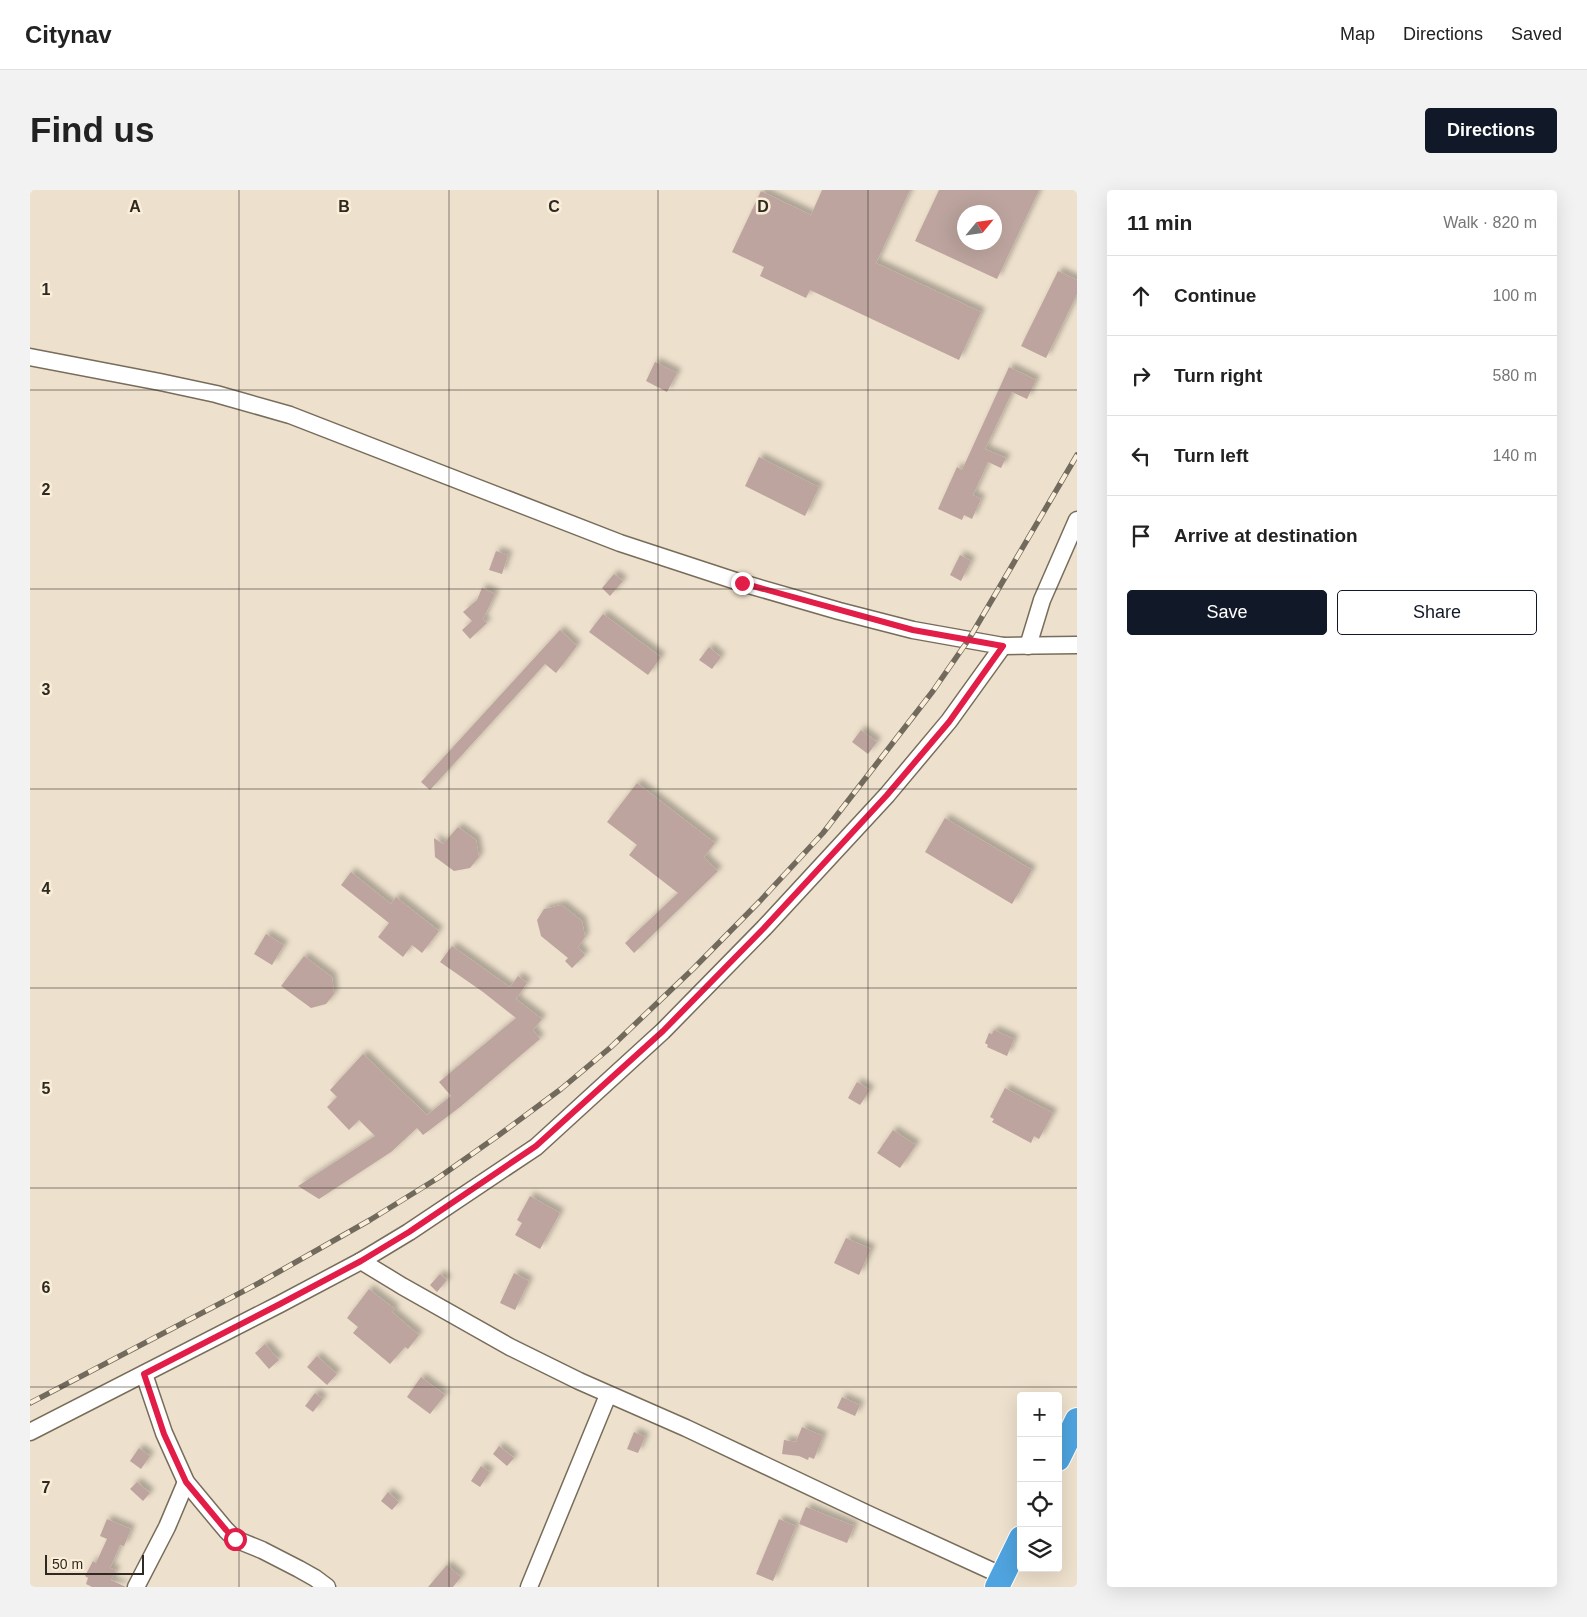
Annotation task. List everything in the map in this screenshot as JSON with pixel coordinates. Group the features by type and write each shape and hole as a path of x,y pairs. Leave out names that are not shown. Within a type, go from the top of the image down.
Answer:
{"highway":[{"path":"1062,1451 1077,1420"},
{"path":"1000,1582 1017,1546"}],"street":[{"path":"30,357 216,394 290,415 620,543 742,583 913,630 1003,646 1077,645"},
{"path":"1028,646 1042,600 1077,520"},
{"path":"30,1432 361,1261 409,1232 536,1146 663,1031 764,928 887,795 949,722 1003,646"},
{"path":"361,1261 510,1347 608,1395 686,1428 870,1515 1000,1582"},
{"path":"144,1374 164,1434 186,1482 226,1530 235,1539 299,1569 327,1587"},
{"path":"529,1587 608,1395"},
{"path":"136,1587 167,1527 186,1482"}],"building":[{"path":"822,190 910,190 876,263 981,312 959,360 810,290 806,298 760,276 764,267 732,252 761,191 811,215"},
{"path":"939,190 1039,190 997,279 915,241"},
{"path":"1058,271 1077,280 1077,294 1046,358 1021,346"},
{"path":"655,362 677,373 667,392 646,381"},
{"path":"1009,367 1036,380 1027,399 1012,392 985,449 1006,458 1001,468 988,462 973,495 981,499 972,519 964,515 962,520 938,509 957,467 962,470"},
{"path":"759,457 819,487 805,516 745,486"},
{"path":"496,551 508,555 502,574 489,570"},
{"path":"960,555 971,561 961,581 950,575"},
{"path":"614,574 623,581 610,596 602,588"},
{"path":"482,588 495,594 483,619 487,623 470,639 462,630 472,621 463,612 477,600"},
{"path":"603,614 661,657 648,675 589,632"},
{"path":"560,630 577,646 556,673 545,664 430,790 421,782"},
{"path":"709,647 721,657 712,669 699,660"},
{"path":"861,730 877,742 868,754 852,742"},
{"path":"637,783 715,843 704,857 718,871 634,953 625,943 678,893 629,855 637,845 607,822"},
{"path":"945,818 1032,870 1012,904 925,852"},
{"path":"458,827 476,840 479,857 470,868 454,871 435,857 434,838 443,844"},
{"path":"351,872 391,904 396,897 439,931 422,953 412,945 403,957 378,937 389,923 341,885"},
{"path":"562,905 582,921 585,937 578,947 585,955 572,968 565,961 568,958 541,936 537,920 544,909"},
{"path":"266,934 284,945 272,965 254,954"},
{"path":"452,946 510,987 518,976 527,983 516,999 542,1019 533,1030 540,1039 460,1107 423,1135 417,1128 391,1152 319,1199 298,1186 375,1136 359,1120 349,1130 327,1107 337,1097 330,1090 363,1054 427,1115 451,1096 439,1082 516,1018 440,962"},
{"path":"304,956 332,977 334,994 326,1004 311,1008 281,986"},
{"path":"994,1030 1014,1039 1007,1056 987,1047 988,1045 985,1043 989,1033 992,1034"},
{"path":"857,1082 870,1090 860,1105 848,1098"},
{"path":"1005,1088 1053,1113 1039,1139 1034,1136 1031,1143 992,1122 994,1119 990,1117"},
{"path":"893,1130 916,1145 900,1168 877,1153"},
{"path":"530,1196 560,1213 540,1249 515,1235 522,1223 517,1220"},
{"path":"846,1238 871,1249 859,1275 834,1263"},
{"path":"514,1273 529,1281 515,1310 500,1303"},
{"path":"440,1274 447,1280 437,1292 430,1285"},
{"path":"369,1289 395,1309 392,1312 419,1335 408,1349 405,1347 390,1364 353,1333 358,1327 347,1318"},
{"path":"265,1344 279,1360 269,1369 255,1353"},
{"path":"317,1356 337,1374 327,1385 307,1367"},
{"path":"421,1377 445,1395 430,1414 407,1397"},
{"path":"315,1393 323,1399 313,1412 305,1406"},
{"path":"842,1397 860,1405 855,1416 837,1408"},
{"path":"802,1427 823,1436 814,1459 809,1457 808,1460 799,1456 782,1454 784,1440 796,1442"},
{"path":"634,1432 645,1437 638,1453 627,1449"},
{"path":"499,1446 514,1458 507,1466 493,1454"},
{"path":"139,1448 150,1456 141,1469 130,1461"},
{"path":"481,1466 490,1472 480,1487 471,1481"},
{"path":"137,1482 150,1493 143,1501 130,1489"},
{"path":"388,1492 399,1502 392,1510 381,1501"},
{"path":"806,1507 854,1526 847,1543 799,1524"},
{"path":"107,1519 131,1529 124,1546 120,1545 110,1568 116,1570 111,1580 126,1587 92,1587 86,1584 88,1578 85,1576 93,1561 96,1563 107,1539 100,1536"},
{"path":"779,1519 796,1526 773,1581 756,1574"},
{"path":"447,1565 461,1577 453,1587 428,1587"}],"railway":[{"path":"30,1403 259,1283 370,1220 438,1178 499,1135 561,1089 611,1047 693,969 823,833 933,691 969,639 1077,455"}],"route":[{"path":"235,1539 186,1482 164,1434 144,1374 361,1261 409,1232 536,1146 663,1031 764,928 887,795 949,722 1003,646 913,630 742,583"}]}
